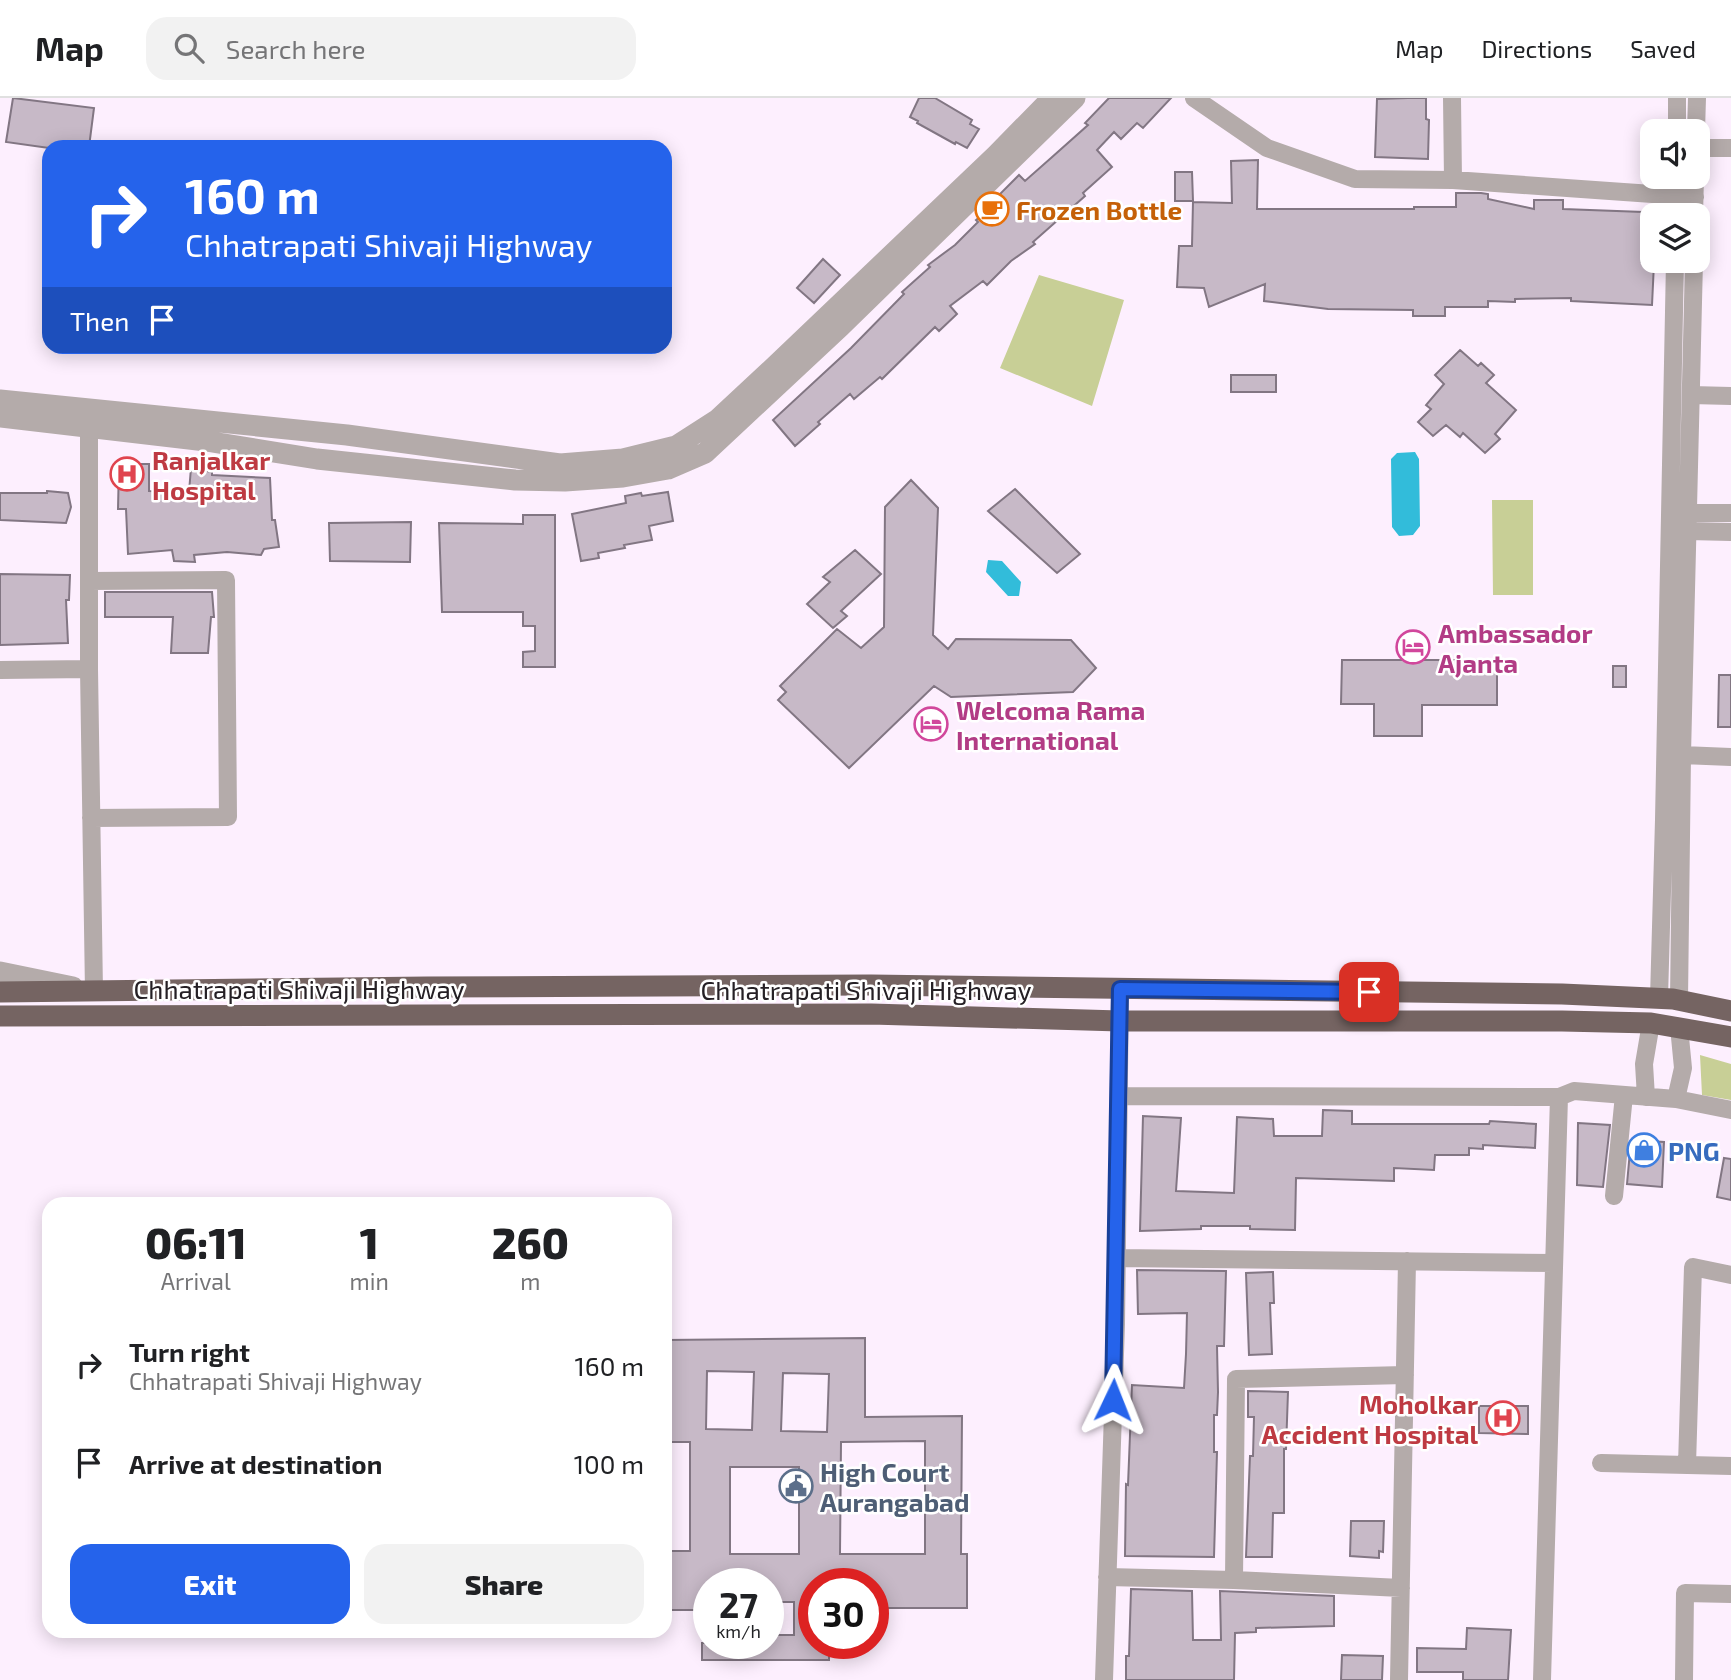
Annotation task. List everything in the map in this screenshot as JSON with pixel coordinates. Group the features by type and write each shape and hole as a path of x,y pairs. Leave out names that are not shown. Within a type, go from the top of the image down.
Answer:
{"highway":[{"name":"Chhatrapati Shivaji Highway","path":"0,992 871,985 1562,994 1669,999 1731,1010"},
{"name":"Chhatrapati Shivaji Highway","path":"0,1016 872,1014 1120,1021 1651,1023 1731,1037"}],"street":[{"path":"0,400 206,441 317,459 515,480 561,472 623,477 668,469 705,453 1052,98"},
{"path":"876,281 1075,98"},
{"path":"1194,98 1267,148 1355,179 1640,185"},
{"path":"1452,98 1453,180"},
{"path":"1676,119 1677,98"},
{"path":"1696,119 1697,98"},
{"path":"1710,148 1731,148"},
{"path":"1679,189 1692,203"},
{"path":"1669,999 1675,273"},
{"path":"1669,999 1682,755 1693,273"},
{"path":"1691,395 1731,396"},
{"path":"0,417 90,419"},
{"path":"0,972 94,991 90,818 90,419"},
{"path":"1671,524 1731,513"},
{"path":"1688,522 1731,533"},
{"path":"89,581 226,580 228,817 90,818"},
{"path":"0,670 89,669"},
{"path":"1682,755 1731,757"},
{"path":"1104,1680 1117,1258 1120,989"},
{"path":"1646,1097 1644,1064 1651,1023"},
{"path":"1676,1099 1683,1068 1679,1027"},
{"path":"1119,1096 1559,1097 1574,1091 1676,1099 1731,1110"},
{"path":"1614,1196 1625,1095"},
{"path":"1542,1680 1559,1097"},
{"path":"1117,1258 1554,1264"},
{"path":"1399,1680 1407,1261"},
{"path":"1688,1465 1693,1267 1731,1275"},
{"path":"1234,1580 1236,1379 1405,1375"},
{"path":"1601,1463 1731,1466"},
{"path":"1107,1577 1401,1588"},
{"path":"1684,1680 1685,1593 1731,1594"}],"green space":[{"path":"1039,275 1124,300 1092,406 1000,368"},
{"path":"1492,500 1533,500 1533,595 1493,595"},
{"path":"1700,1055 1731,1064 1731,1100 1702,1095"}],"water":[{"path":"1415,452 1419,459 1420,526 1413,535 1399,536 1392,527 1391,459 1397,453"},
{"path":"988,560 1002,561 1021,582 1019,596 1008,596 986,572"}],"building":[{"path":"13,98 94,108 90,140 42,140 42,147 6,142"},
{"path":"919,98 935,98 972,120 970,124 979,129 967,148 956,142 955,144 910,117"},
{"path":"1109,98 1171,98 1143,128 1137,123 1121,139 1114,132 1097,150 1112,167 1083,193 1085,196 1033,242 1035,244 1011,261 987,285 983,281 950,306 957,314 939,331 935,327 882,379 880,377 854,399 850,394 795,446 773,420 851,348 904,294 902,292 930,267 928,265 955,245 978,222 976,220 1002,199 999,195 1019,175 1025,181 1088,125 1085,123"},
{"path":"1426,98 1426,119 1429,120 1428,159 1375,157 1377,99"},
{"path":"1258,160 1257,209 1456,207 1456,193 1481,193 1488,194 1488,199 1534,209 1534,200 1563,200 1563,209 1640,212 1640,273 1654,273 1652,305 1571,301 1571,298 1515,299 1515,302 1488,301 1488,307 1445,307 1445,316 1413,316 1413,310 1328,309 1264,301 1265,284 1209,307 1204,288 1177,287 1179,246 1192,246 1193,202 1232,203 1231,161"},
{"path":"1175,172 1192,172 1193,201 1175,201"},
{"path":"823,259 840,275 814,303 797,288"},
{"path":"1460,350 1478,366 1481,363 1494,375 1486,383 1516,410 1495,434 1500,439 1485,453 1463,433 1460,437 1446,425 1433,436 1418,422 1431,409 1426,405 1444,384 1435,375"},
{"path":"1231,375 1276,375 1276,392 1231,392"},
{"path":"119,464 149,464 149,491 189,492 191,468 212,472 212,475 270,478 272,520 275,520 279,547 264,549 261,555 227,552 194,555 195,562 174,561 172,550 128,554 126,509 118,509"},
{"path":"911,480 938,508 933,635 948,649 956,639 1071,640 1096,668 1073,692 951,697 934,686 849,768 778,700 786,692 780,686 837,629 861,648 884,627 885,507"},
{"path":"1015,489 1080,554 1057,573 988,511"},
{"path":"668,492 673,521 649,526 652,540 624,545 625,548 598,553 599,558 581,561 572,514 626,503 625,496"},
{"path":"0,493 68,493 71,507 66,523 0,520"},
{"path":"523,515 555,515 555,667 523,667 523,652 535,651 535,626 523,626 523,612 442,612 439,523 523,524"},
{"path":"411,522 410,562 330,561 329,523"},
{"path":"855,550 881,574 841,611 847,616 833,628 807,604 830,582 823,577"},
{"path":"0,574 70,575 69,600 66,600 68,643 0,645"},
{"path":"105,592 212,592 214,617 211,617 208,653 171,653 173,617 105,617"},
{"path":"1342,660 1497,660 1497,705 1422,705 1422,736 1374,736 1374,704 1341,704"},
{"path":"1613,666 1626,666 1626,687 1613,687"},
{"path":"1719,675 1731,675 1731,727 1718,727"},
{"path":"1323,1110 1352,1111 1352,1124 1489,1124 1490,1121 1536,1124 1535,1148 1483,1145 1483,1149 1469,1148 1469,1155 1435,1155 1434,1170 1394,1168 1394,1181 1296,1178 1295,1230 1201,1226 1201,1229 1140,1231 1143,1116 1181,1118 1176,1191 1234,1193 1237,1117 1273,1119 1274,1136 1322,1136"},
{"path":"1578,1123 1610,1125 1603,1187 1577,1185"},
{"path":"1631,1140 1664,1142 1662,1187 1627,1184"},
{"path":"1724,1158 1731,1159 1731,1200 1717,1197"},
{"path":"1137,1270 1226,1271 1224,1346 1217,1346 1217,1415 1214,1415 1214,1452 1217,1452 1214,1557 1125,1556 1132,1385 1184,1388 1186,1354 1187,1313 1138,1314"},
{"path":"1273,1272 1274,1303 1270,1303 1272,1354 1249,1355 1246,1273"},
{"path":"865,1338 865,1417 962,1416 961,1554 967,1554 967,1608 889,1608 889,1568 798,1568 798,1659 829,1660 702,1660 784,1659 784,1635 794,1635 794,1602 784,1602 784,1568 693,1568 693,1610 672,1610 672,1551 690,1551 690,1442 672,1442 672,1340","holes":["707,1371 754,1372 752,1430 706,1429","783,1373 829,1374 827,1432 781,1431","925,1441 925,1554 840,1554 841,1442","730,1467 799,1467 799,1554 730,1554"]},
{"path":"1248,1391 1288,1392 1284,1449 1284,1513 1273,1513 1272,1557 1246,1557 1254,1417 1248,1417"},
{"path":"1479,1406 1528,1406 1528,1434 1479,1433"},
{"path":"1351,1521 1384,1521 1383,1552 1379,1551 1379,1558 1350,1556"},
{"path":"1131,1589 1192,1591 1193,1640 1221,1640 1220,1591 1334,1596 1334,1626 1256,1628 1256,1632 1235,1633 1234,1680 1126,1680"},
{"path":"1467,1628 1511,1630 1508,1680 1463,1680 1463,1672 1417,1672 1417,1648 1466,1649"},
{"path":"1342,1655 1383,1656 1382,1680 1341,1680"}],"place":[{"name":"Frozen Bottle","path":"992,209"},
{"name":"Ranjalkar Hospital","path":"127,474"},
{"name":"Ambassador Ajanta","path":"1413,647"},
{"name":"Welcoma Rama International","path":"931,724"},
{"name":"PNG","path":"1644,1150"},
{"name":"Moholkar Accident Hospital","path":"1503,1418"},
{"name":"High Court Aurangabad","path":"796,1486"}],"route":[{"path":"1113,1400 1120,989 1369,992"}]}
